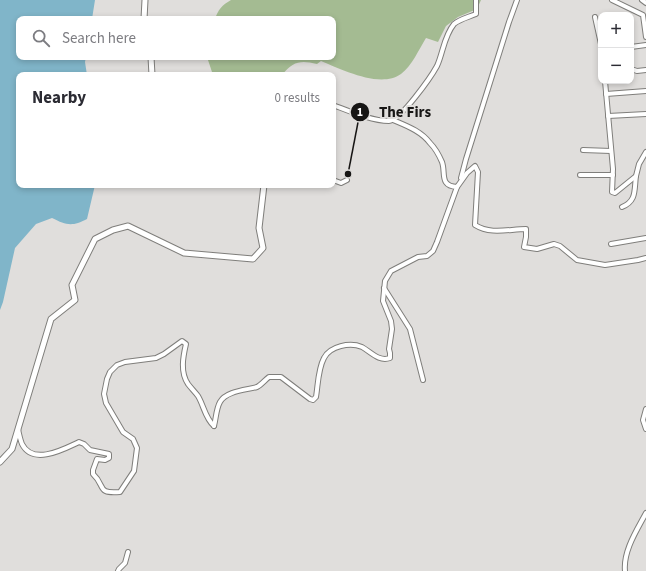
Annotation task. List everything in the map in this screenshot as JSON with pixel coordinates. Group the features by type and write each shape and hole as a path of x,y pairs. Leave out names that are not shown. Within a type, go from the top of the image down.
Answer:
{"street":[{"path":"144,16 145,0"},
{"path":"393,120 406,108 437,66 449,31 455,24 476,14 476,0"},
{"path":"461,181 466,159 517,0"},
{"path":"612,0 643,15 646,37"},
{"path":"642,0 646,3"},
{"path":"594,17 598,32"},
{"path":"634,47 646,45"},
{"path":"151,60 152,72"},
{"path":"634,70 646,70"},
{"path":"605,84 613,169 612,192 616,193 636,176"},
{"path":"606,94 646,91"},
{"path":"336,107 377,119 393,120 421,134 430,143 442,163 444,180 447,184 457,188"},
{"path":"608,116 646,114"},
{"path":"583,150 611,151"},
{"path":"622,207 630,204 633,199 639,164 646,152"},
{"path":"18,428 23,445 35,455 40,456 62,451 80,442 90,450 109,454 109,458 105,460 97,460 93,474 98,479 102,489 105,492 120,492 134,471 137,448 133,439 123,432 106,403 104,394 107,379 110,372 117,365 125,362 156,358 164,354 182,340 186,344 183,359 183,372 188,384 198,396 209,422 214,426 221,400 226,396 244,389 258,386 269,377 281,377 310,400 313,400 316,397 322,364 325,356 337,347 344,345 362,347 375,356 386,359 390,358 389,348 392,329 391,321 383,301 385,281 391,271 418,257 427,256 433,251 457,188 467,173 475,166 478,172 475,225 478,227 505,232 516,229 526,229 524,247 537,249 554,244 560,246 577,260 605,265 646,258"},
{"path":"580,175 613,175"},
{"path":"336,181 341,183 347,180"},
{"path":"0,462 12,449 51,319 75,300 72,285 95,240 113,230 128,226 184,253 253,259 263,248 259,228 264,188"},
{"path":"611,244 646,238"},
{"path":"384,288 410,329 423,380"},
{"path":"646,409 643,420 646,429"},
{"path":"625,571 624,561 635,533 646,513"},
{"path":"118,571 118,569 125,563 128,552"}],"green space":[{"path":"231,0 481,0 477,9 458,17 446,26 438,42 426,38 405,71 392,78 382,79 372,79 350,73 321,61 317,64 302,62 294,64 284,72 212,72 208,60 336,60 336,16 216,16 225,4"}],"water":[{"path":"0,0 95,0 92,16 16,16 16,60 85,60 87,72 16,72 16,188 94,188 87,219 69,224 52,218 36,224 15,248 0,310"}],"place":[{"name":"The Firs","path":"348,174"}]}
